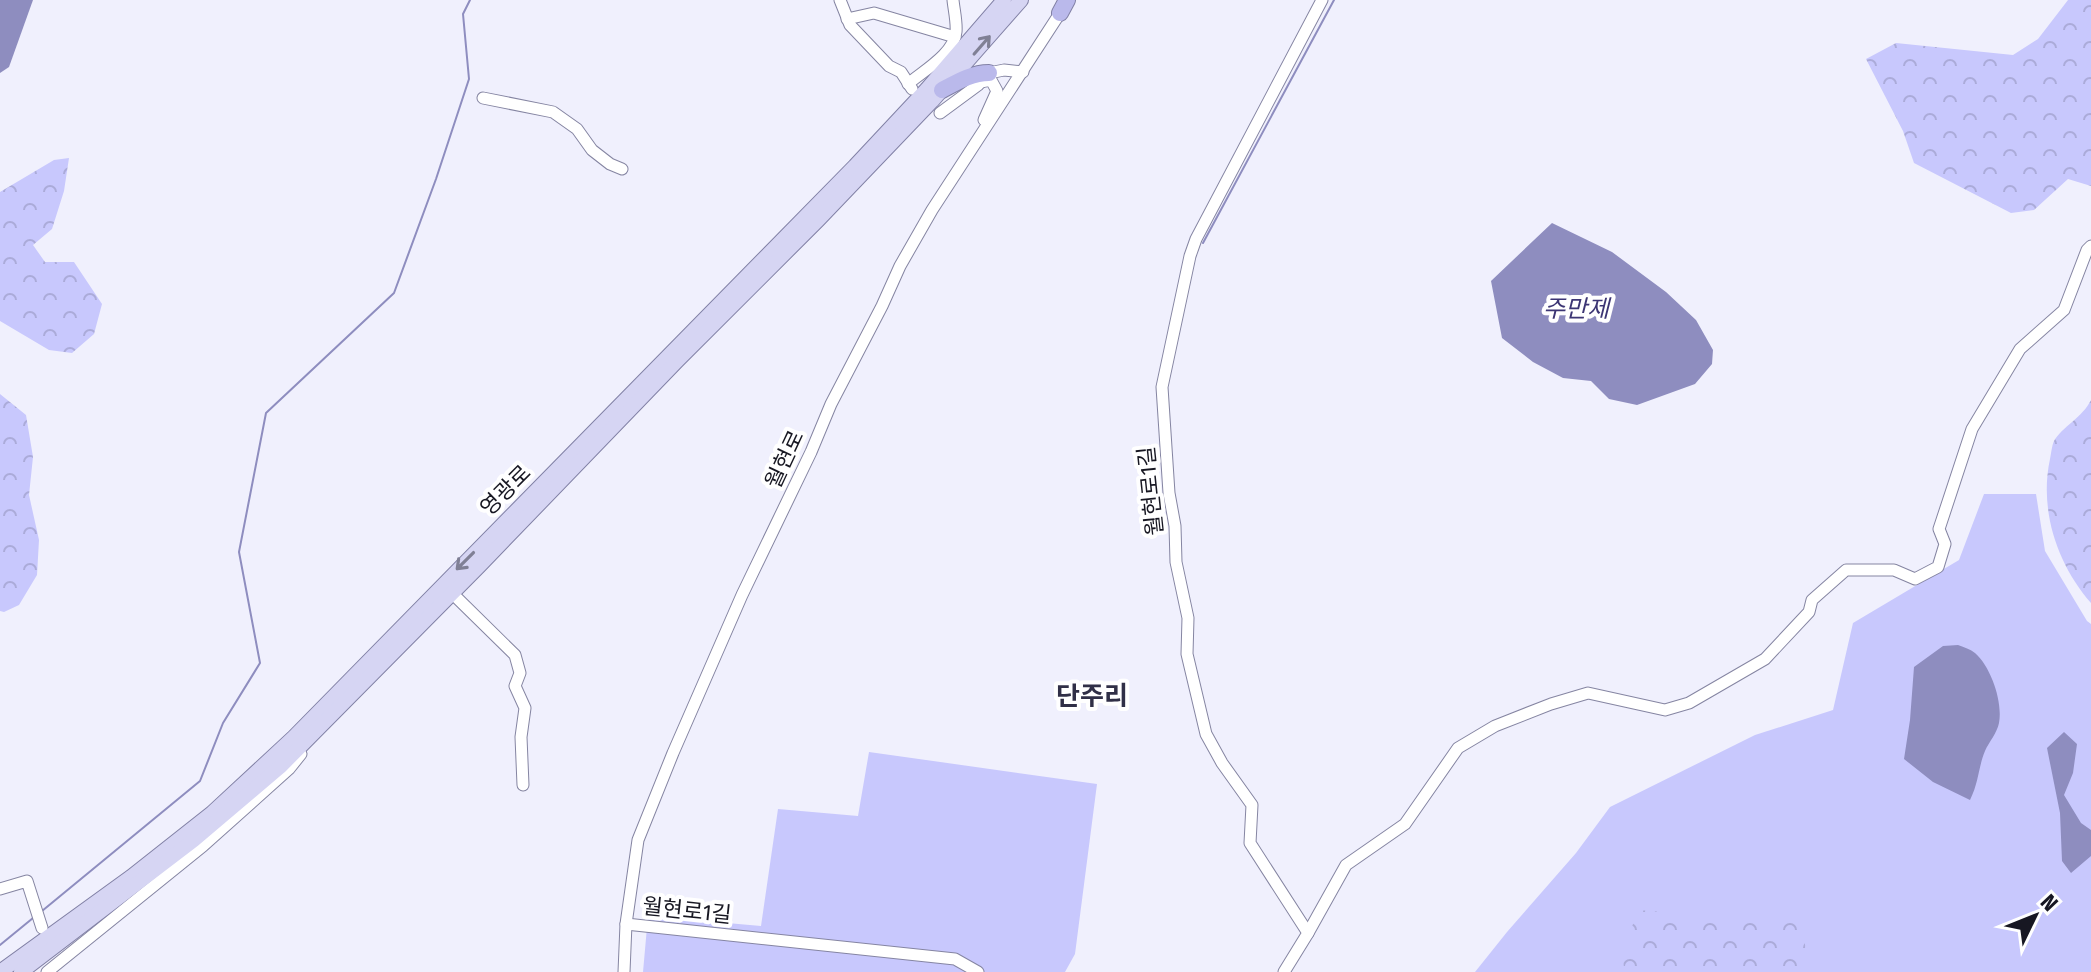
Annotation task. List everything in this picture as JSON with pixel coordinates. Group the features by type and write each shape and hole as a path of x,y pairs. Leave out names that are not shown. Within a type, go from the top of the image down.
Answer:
{"highway":[{"path":"942,90 963,78 985,77"}],"main road":[{"name":"영광로","path":"0,972 131,877 212,813 294,737 864,157 1004,0"},
{"name":"영광로","path":"21,972 122,897 280,767 808,230 942,90 1021,0"}],"street":[{"path":"840,0 850,25 889,66 901,72 910,86 952,44 956,31 953,0"},
{"name":"월현로1길","path":"1308,933 1250,843 1252,805 1206,734 1187,654 1188,618 1176,562 1162,387 1196,239 1322,0"},
{"name":"월현로","path":"624,972 626,924 638,840 736,609 831,404 900,266 964,159 1066,4"},
{"path":"847,19 874,13 955,37"},
{"path":"940,113 985,77 1004,70 1023,72"},
{"path":"964,159 997,91 991,80 985,77"},
{"path":"483,98 553,112 577,129 592,150 622,169"},
{"path":"1284,972 1346,865 1405,824 1458,748 1495,726 1588,693 1665,710 1689,703 1765,659 1809,612 1812,600 1846,570 1894,570 1915,579 1938,567 1945,544 1939,529 1972,429 2020,349 2064,310 2091,246"},
{"path":"457,598 515,655 520,673 515,686 525,708 521,737 523,785"},
{"path":"47,972 203,846 289,769 349,697"},
{"path":"0,889 27,881 39,919"},
{"name":"월현로1길","path":"626,924 955,959 978,972"}],"green space":[{"path":"2068,0 2091,0 2091,186 2068,179 2034,210 2011,213 1914,163 1903,131 1866,59 1896,43 2013,55 2038,39"},
{"path":"69,158 64,191 52,229 33,245 45,262 74,262 102,304 94,334 72,353 49,350 0,321 0,192 54,160"},
{"path":"0,394 26,415 33,457 29,495 39,540 37,575 19,605 4,612 0,611"},
{"path":"2091,400 2091,603 2060,554 2049,517 2047,478 2054,441"},
{"path":"1984,494 2036,494 2045,551 2091,624 2091,972 1475,972 1576,853 1610,807 1755,735 1833,710 1853,623 1959,560"},
{"path":"869,752 1097,784 1075,954 1065,972 643,972 648,916 761,926 778,809 858,816"},
{"path":"1639,910 1752,916 1802,924 1809,972 1625,972 1621,952"}],"water":[{"path":"0,0 33,0 9,67 0,73"},
{"name":"주만제","path":"1552,223 1612,252 1666,292 1696,320 1713,350 1712,364 1695,384 1637,405 1609,399 1591,381 1563,378 1533,362 1502,338 1491,281"},
{"path":"1958,645 1981,659 1991,676 2000,715 1970,800 1933,782 1904,759 1914,667 1943,646"},
{"path":"2064,732 2077,744 2073,773 2064,795 2081,823 2091,830 2091,856 2071,873 2062,861 2060,813 2047,748"}],"waterway":[{"path":"42,911 200,781 223,723 260,663 239,552 266,413 394,293 469,79 463,14 470,0"},
{"path":"1203,243 1334,0"},
{"path":"0,945 33,918"}],"district":[{"name":"단주리","path":"1092,696"}]}
